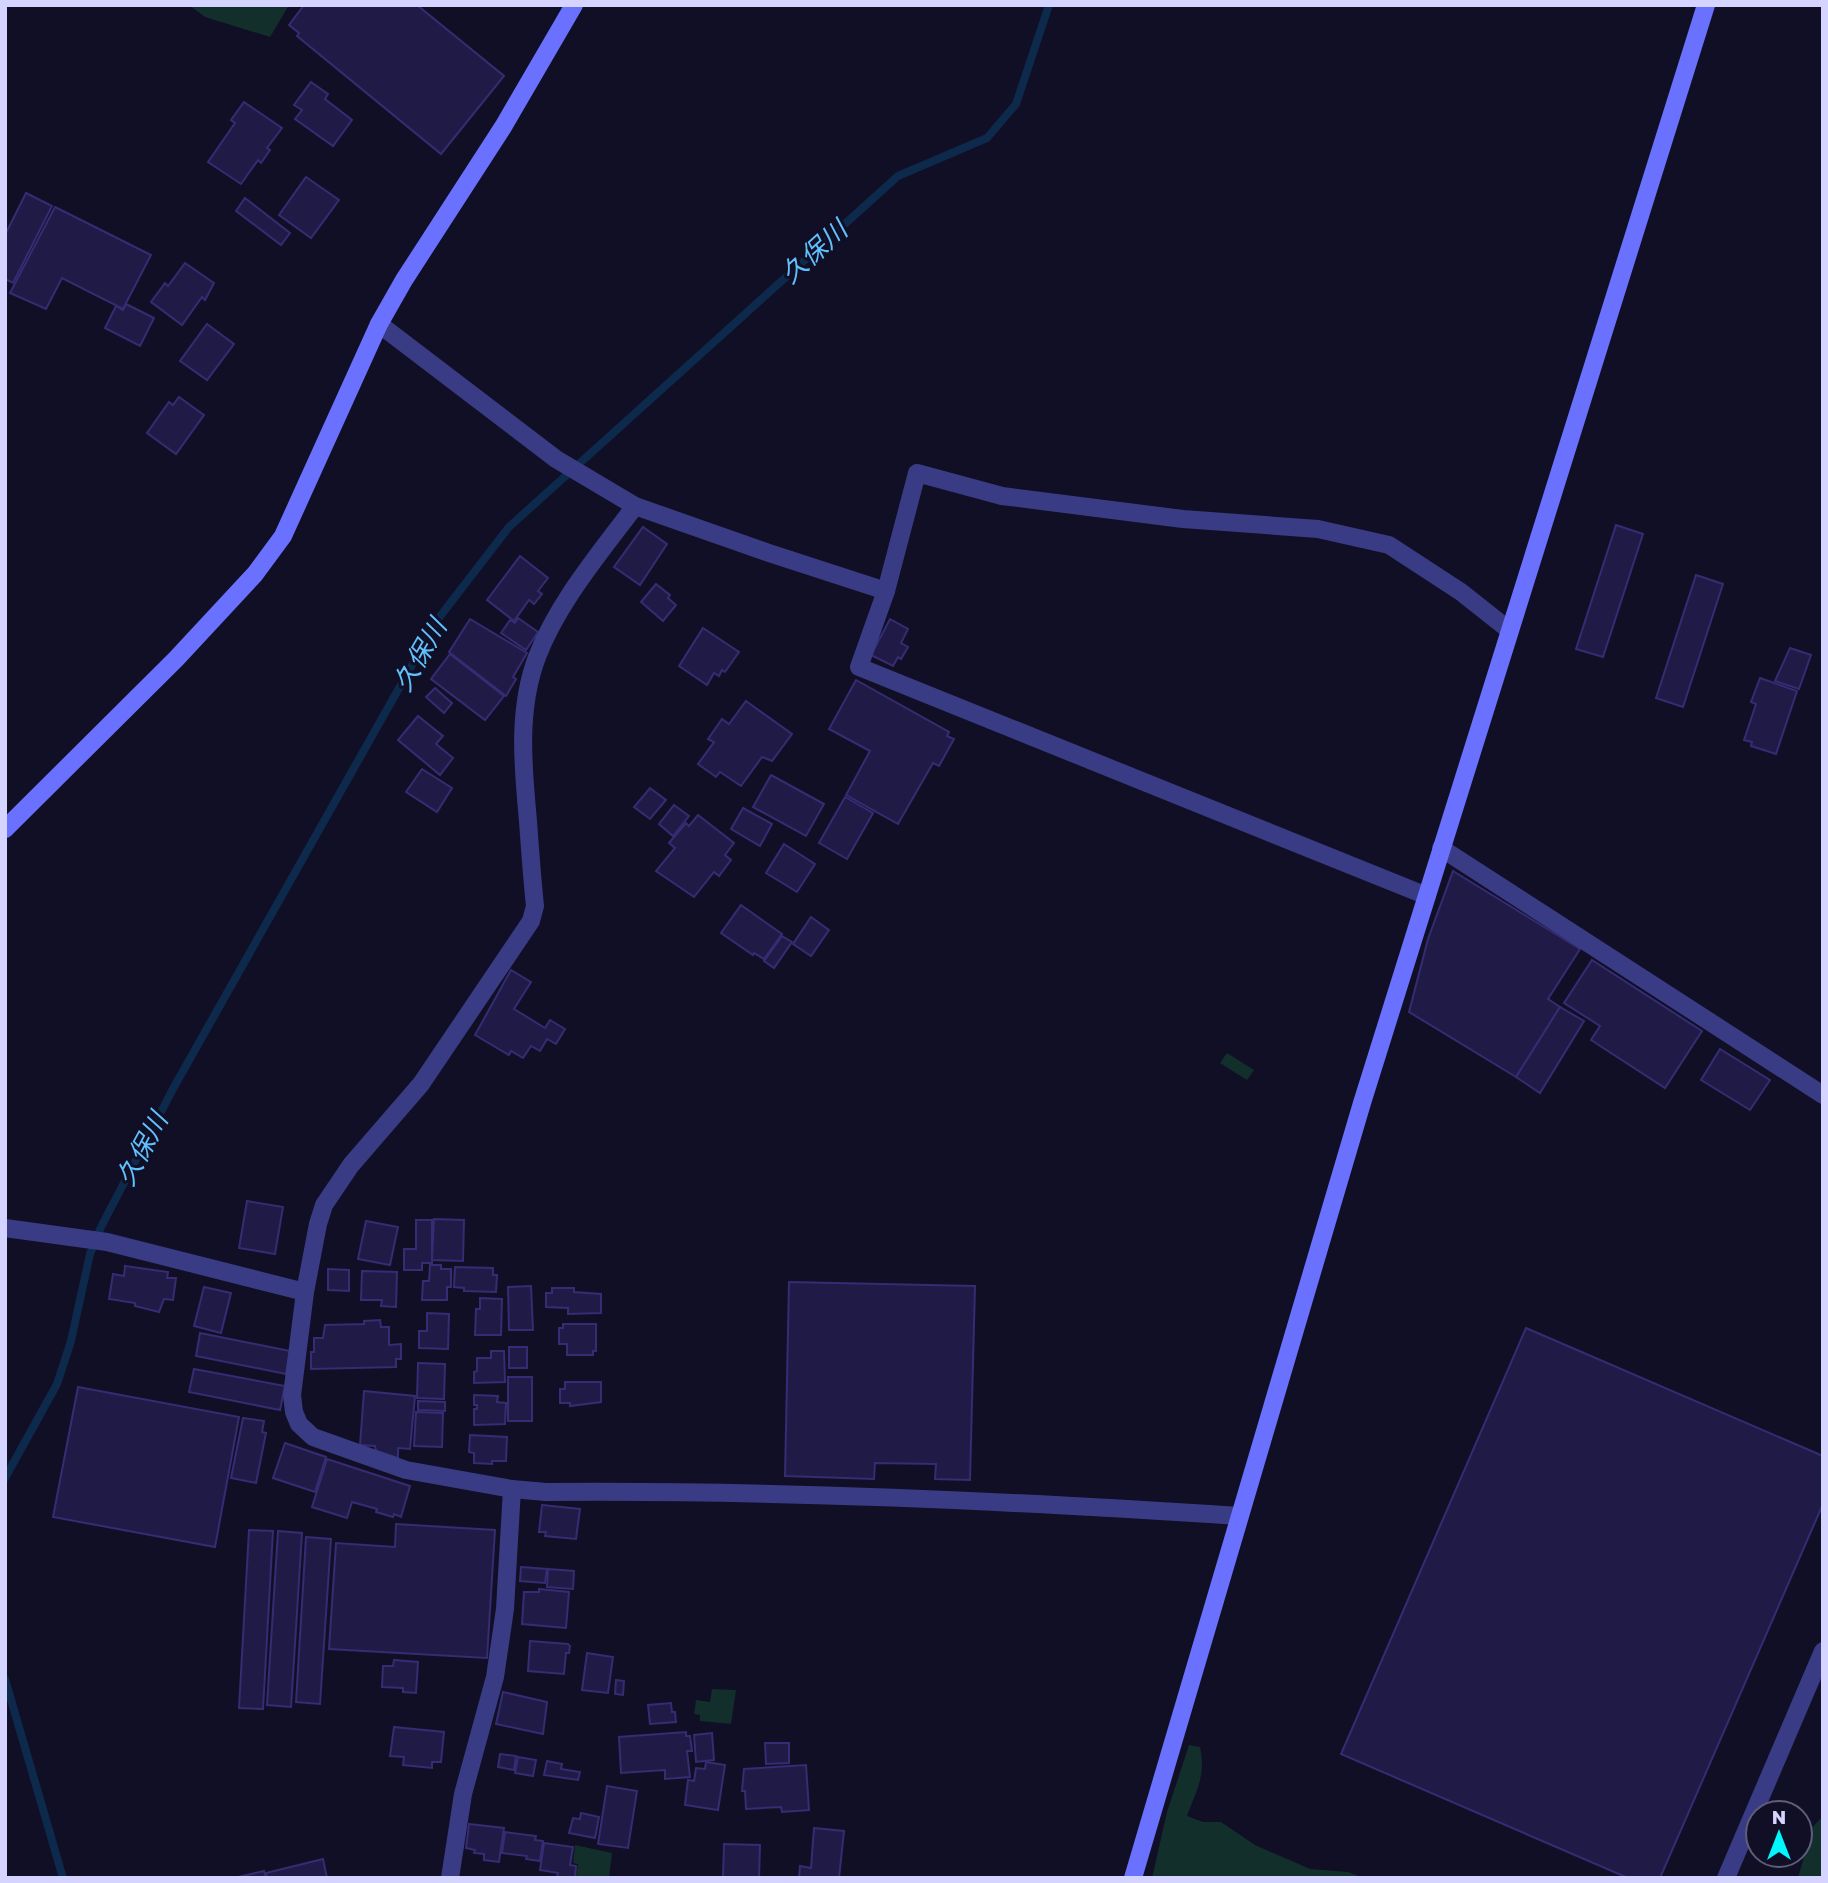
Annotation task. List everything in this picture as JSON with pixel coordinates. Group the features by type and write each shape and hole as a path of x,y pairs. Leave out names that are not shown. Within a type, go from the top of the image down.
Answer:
{"street":[{"path":"5,829 176,659 255,574 283,536 379,324 404,279 503,127 574,5"},
{"path":"1133,1878 1239,1516 1441,848 1706,5"},
{"path":"379,324 556,459 635,506 886,590"},
{"path":"1427,896 859,667 886,590 917,473 1002,496 1183,519 1318,529 1389,545 1461,592 1509,630"},
{"path":"635,506 588,569 551,626 536,658 522,732 535,906 531,921 421,1084 334,1188 324,1205 305,1292 292,1395 299,1424 313,1437 407,1470 512,1489 546,1492 1013,1502 1239,1516"},
{"path":"1441,848 1823,1094"},
{"path":"5,1228 107,1242 305,1292"},
{"path":"450,1878 463,1794 495,1677 505,1609 512,1489"},
{"path":"1726,1878 1823,1651"}],"green space":[{"path":"189,5 289,5 270,37 205,17"},
{"path":"1227,1053 1254,1070 1247,1080 1220,1063"},
{"path":"712,1689 736,1690 731,1724 700,1721 700,1715 694,1714 696,1700 710,1702"},
{"path":"1189,1745 1200,1747 1202,1766 1200,1782 1187,1816 1203,1822 1221,1822 1255,1845 1310,1869 1348,1872 1364,1878 1152,1878 1167,1812"},
{"path":"1823,1816 1823,1878 1798,1878 1801,1869 1814,1869 1814,1826"},
{"path":"575,1845 612,1853 609,1878 576,1878 578,1864 573,1863"}],"building":[{"path":"304,5 417,5 504,76 441,154 297,36 299,33 289,25"},
{"path":"311,82 328,94 325,99 352,120 333,146 295,119 302,110 294,105"},
{"path":"244,102 282,128 267,148 270,150 261,163 258,160 241,184 208,162 235,123 231,120"},
{"path":"306,177 339,200 311,238 279,215"},
{"path":"26,193 52,206 13,283 5,279 5,235"},
{"path":"245,198 290,233 281,245 236,211"},
{"path":"55,207 151,255 123,309 62,278 46,309 10,293"},
{"path":"185,263 214,283 205,300 202,297 182,325 151,302 165,283 168,286"},
{"path":"126,304 154,318 140,346 105,328 116,306 123,310"},
{"path":"207,324 234,344 207,380 180,361"},
{"path":"179,397 204,415 176,454 147,433 169,402 173,405"},
{"path":"1616,525 1643,534 1603,657 1576,649"},
{"path":"643,527 667,544 640,585 614,567"},
{"path":"520,556 548,578 538,591 542,594 534,604 529,600 514,621 487,600"},
{"path":"1696,575 1723,584 1683,707 1656,698"},
{"path":"656,584 670,595 668,598 676,605 663,621 641,602"},
{"path":"518,618 538,632 526,650 501,633 510,620 515,623"},
{"path":"470,619 527,653 506,696 449,652"},
{"path":"890,619 908,629 901,643 908,647 893,666 871,655"},
{"path":"703,628 739,652 725,672 722,670 719,676 714,673 707,685 679,666"},
{"path":"1790,648 1811,655 1799,689 1775,681"},
{"path":"450,654 504,696 485,720 431,679"},
{"path":"1760,678 1797,691 1776,754 1751,746 1752,742 1744,740 1756,704 1751,702"},
{"path":"856,680 949,732 947,736 954,739 939,766 933,763 898,824 846,795 870,751 829,729"},
{"path":"435,688 452,703 444,713 426,697"},
{"path":"746,701 792,734 772,761 762,757 741,786 720,772 716,777 698,764 714,742 708,739 722,719 729,724"},
{"path":"418,716 443,736 436,744 453,758 440,775 398,740"},
{"path":"422,769 452,788 437,812 406,792"},
{"path":"771,775 824,804 806,836 753,807"},
{"path":"650,788 666,800 650,819 634,807"},
{"path":"845,797 873,813 847,859 819,843"},
{"path":"674,805 689,816 673,836 659,824"},
{"path":"743,808 772,824 760,846 731,829"},
{"path":"698,815 734,843 725,855 731,860 719,876 714,872 694,897 656,871 675,848 669,843 686,823 689,826"},
{"path":"784,844 815,864 797,892 766,873"},
{"path":"1453,871 1580,949 1548,999 1560,1007 1516,1077 1409,1012 1428,939"},
{"path":"741,905 782,934 764,959 754,953 753,955 721,933"},
{"path":"811,917 829,930 811,956 793,944"},
{"path":"782,936 792,942 774,968 764,961"},
{"path":"1592,960 1702,1031 1665,1088 1591,1040 1600,1026 1564,1003"},
{"path":"511,970 531,982 514,1009 545,1028 550,1020 565,1029 556,1044 547,1039 540,1051 531,1046 523,1058 511,1051 509,1055 475,1035"},
{"path":"1560,1007 1584,1021 1540,1093 1516,1077"},
{"path":"1720,1049 1770,1080 1750,1110 1701,1080"},
{"path":"247,1201 283,1207 275,1254 239,1248"},
{"path":"434,1219 464,1220 463,1261 432,1260"},
{"path":"416,1220 432,1220 432,1263 422,1263 422,1270 404,1270 404,1249 416,1249"},
{"path":"366,1221 398,1227 390,1265 358,1259"},
{"path":"430,1265 451,1269 451,1287 447,1287 447,1300 422,1300 423,1281 429,1281"},
{"path":"125,1266 168,1272 167,1278 176,1278 173,1300 164,1299 159,1312 135,1306 135,1303 109,1299 113,1274 124,1276"},
{"path":"455,1267 493,1268 493,1275 497,1275 496,1292 464,1291 464,1288 454,1287"},
{"path":"328,1269 349,1270 349,1291 328,1290"},
{"path":"362,1271 397,1272 396,1307 381,1306 382,1300 361,1300"},
{"path":"789,1282 975,1286 970,1480 935,1479 936,1464 875,1463 874,1479 785,1476"},
{"path":"531,1286 533,1330 509,1330 508,1287"},
{"path":"204,1287 231,1293 221,1333 194,1326"},
{"path":"552,1288 574,1288 574,1292 601,1294 601,1313 568,1314 568,1308 546,1307 546,1293 552,1293"},
{"path":"480,1298 502,1299 501,1335 475,1335 476,1309 480,1309"},
{"path":"427,1313 449,1314 448,1349 419,1348 419,1331 427,1331"},
{"path":"380,1320 381,1327 389,1327 389,1345 401,1344 401,1359 396,1359 396,1367 311,1369 314,1338 323,1338 325,1325 364,1324 364,1321"},
{"path":"563,1324 596,1324 596,1351 593,1351 593,1355 567,1355 567,1344 559,1344 559,1328 563,1328"},
{"path":"1526,1328 1823,1456 1823,1504 1660,1878 1628,1878 1341,1754"},
{"path":"200,1333 290,1351 286,1374 196,1356"},
{"path":"509,1347 527,1347 527,1368 509,1368"},
{"path":"491,1351 504,1351 505,1382 474,1383 477,1358 491,1358"},
{"path":"418,1363 445,1364 444,1399 417,1398"},
{"path":"194,1369 285,1386 280,1410 189,1392"},
{"path":"508,1377 532,1377 532,1421 508,1421"},
{"path":"565,1382 601,1382 601,1402 570,1406 570,1403 560,1403 560,1389 565,1389"},
{"path":"78,1387 239,1417 215,1547 53,1517"},
{"path":"364,1391 415,1396 410,1449 398,1448 398,1458 376,1451 375,1446 360,1445"},
{"path":"474,1395 498,1396 497,1402 506,1403 505,1424 474,1425 474,1409 477,1409 477,1405 474,1405"},
{"path":"418,1401 445,1402 445,1411 418,1410"},
{"path":"416,1412 443,1413 442,1447 414,1446"},
{"path":"243,1418 264,1421 262,1432 266,1433 256,1483 231,1478"},
{"path":"470,1435 507,1437 506,1461 492,1461 492,1464 474,1463 474,1453 469,1452"},
{"path":"285,1443 326,1457 315,1492 273,1478"},
{"path":"327,1459 410,1486 401,1517 376,1512 377,1509 352,1502 347,1518 312,1507"},
{"path":"542,1505 580,1509 576,1539 545,1536 546,1532 539,1532"},
{"path":"396,1524 495,1530 487,1658 329,1649 336,1543 395,1547"},
{"path":"249,1530 273,1531 263,1709 239,1708"},
{"path":"278,1531 302,1533 291,1707 267,1705"},
{"path":"306,1537 331,1539 320,1704 296,1702"},
{"path":"521,1567 547,1569 545,1583 520,1581"},
{"path":"548,1569 574,1571 573,1589 547,1587"},
{"path":"539,1589 569,1592 566,1628 522,1624 524,1592 539,1592"},
{"path":"530,1641 568,1644 570,1646 569,1653 566,1653 564,1674 528,1671"},
{"path":"587,1653 613,1657 608,1693 582,1690"},
{"path":"394,1660 418,1662 416,1693 403,1692 403,1688 382,1687 383,1666 393,1666"},
{"path":"616,1680 624,1681 623,1695 615,1694"},
{"path":"503,1692 547,1702 543,1734 496,1724"},
{"path":"671,1703 676,1722 650,1724 648,1705"},
{"path":"394,1727 444,1732 441,1762 432,1762 432,1768 403,1765 404,1757 390,1756"},
{"path":"686,1732 686,1736 690,1736 692,1751 687,1751 690,1777 665,1779 665,1770 621,1773 619,1737"},
{"path":"712,1733 714,1760 696,1762 694,1735"},
{"path":"765,1743 789,1743 789,1763 766,1764"},
{"path":"500,1754 516,1756 514,1770 498,1767"},
{"path":"518,1757 536,1760 533,1776 515,1773"},
{"path":"547,1761 562,1764 561,1769 580,1772 578,1780 544,1775"},
{"path":"706,1762 725,1765 718,1810 685,1805 688,1780 694,1781 696,1768 705,1769"},
{"path":"806,1765 809,1810 782,1812 781,1807 746,1809 745,1791 742,1791 744,1769"},
{"path":"607,1786 637,1791 628,1848 598,1844"},
{"path":"581,1813 599,1817 595,1838 569,1833 573,1818 580,1819"},
{"path":"469,1824 504,1828 499,1862 484,1860 484,1854 474,1853 475,1850 466,1848"},
{"path":"814,1828 844,1831 839,1878 799,1878 800,1866 811,1868"},
{"path":"505,1832 536,1836 535,1840 543,1841 540,1861 526,1859 527,1856 502,1853"},
{"path":"544,1843 573,1847 570,1865 576,1866 575,1878 557,1878 558,1873 540,1870"},
{"path":"724,1844 760,1845 759,1878 723,1878"},
{"path":"323,1859 327,1878 267,1878 266,1873"},
{"path":"264,1871 266,1878 234,1878"}],"waterway":[{"name":"久保川","path":"5,1478 57,1384 71,1341 90,1254 101,1227 174,1087 438,619 509,527 898,176 987,138 1016,104 1049,5"},
{"name":"久保川","path":"5,1679 63,1878"}]}
